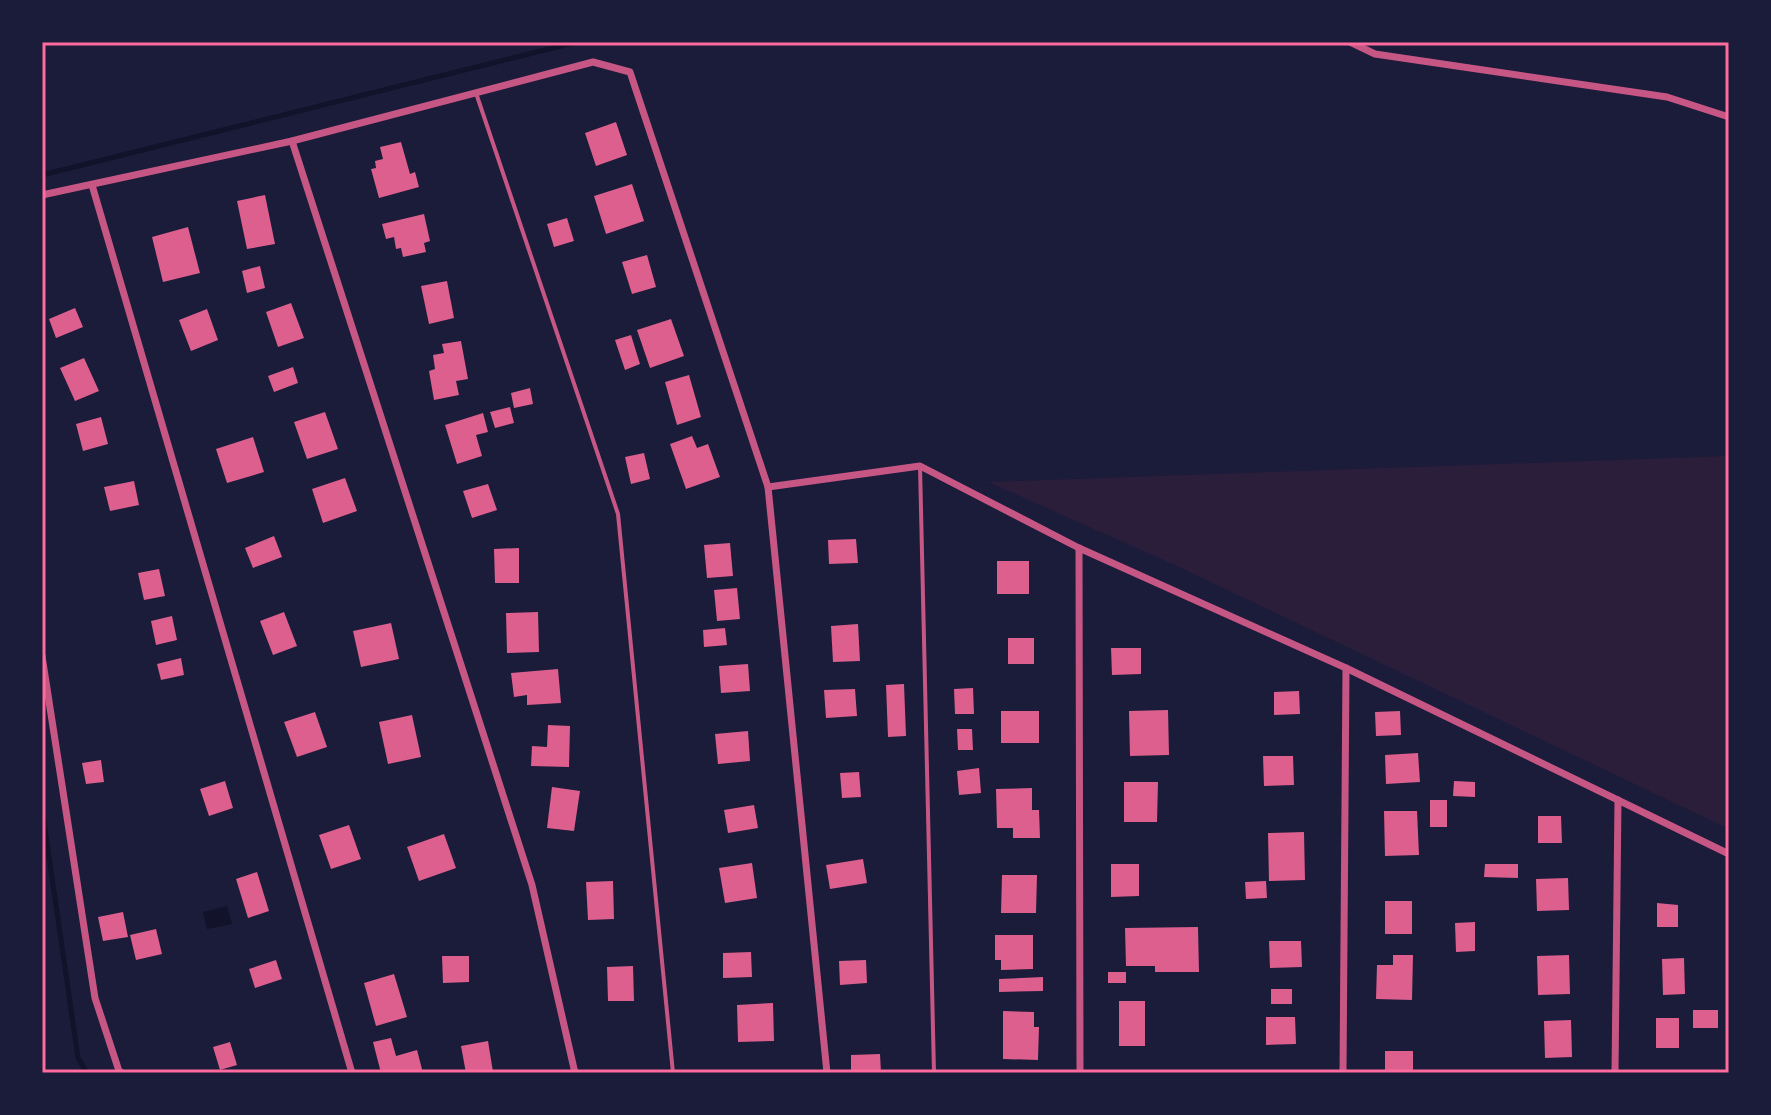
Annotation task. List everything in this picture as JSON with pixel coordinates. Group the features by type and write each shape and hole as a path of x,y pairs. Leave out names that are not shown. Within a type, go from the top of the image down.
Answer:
{"street":[{"path":"1350,42 1375,54 1667,97 1729,117"},
{"path":"42,195 292,141 593,62 630,72 768,487 827,1073"},
{"path":"292,141 532,885 575,1073"},
{"path":"92,185 352,1073"},
{"path":"768,487 920,466 1079,548 1346,668 1729,854"},
{"path":"1079,548 1080,1073"},
{"path":"42,656 95,998 119,1072"},
{"path":"1343,1073 1346,668"},
{"path":"1615,1073 1618,800"}],"lane":[{"path":"476,93 618,514 673,1073"},
{"path":"920,466 934,1073"}],"shaded area":[{"path":"1729,456 1729,829 1177,566 988,482"},
{"path":"227,906 232,924 207,929 203,912"}],"building":[{"path":"616,122 627,155 596,166 585,133"},
{"path":"401,142 410,174 415,172 419,187 379,198 371,169 376,168 375,161 383,159 380,147"},
{"path":"632,184 644,221 606,234 594,196"},
{"path":"265,195 275,244 247,249 237,201"},
{"path":"424,214 430,241 424,243 426,252 403,257 401,248 396,249 394,237 386,239 382,224"},
{"path":"567,218 574,241 554,247 547,224"},
{"path":"188,227 200,273 163,282 152,237"},
{"path":"647,255 656,287 632,294 622,262"},
{"path":"260,266 265,288 247,293 242,271"},
{"path":"447,281 454,318 429,324 421,286"},
{"path":"291,303 304,338 278,347 266,312"},
{"path":"75,308 83,327 56,338 49,319"},
{"path":"207,309 218,340 191,351 179,320"},
{"path":"671,319 684,356 650,368 637,330"},
{"path":"631,335 640,364 625,370 615,340"},
{"path":"461,341 468,379 456,381 459,395 434,400 429,371 435,369 433,355 444,353 442,344"},
{"path":"84,358 99,391 75,401 60,368"},
{"path":"293,367 298,383 274,392 268,376"},
{"path":"689,375 701,417 677,425 665,382"},
{"path":"530,388 533,404 514,408 511,393"},
{"path":"510,407 514,423 495,428 490,412"},
{"path":"325,412 338,449 307,459 294,422"},
{"path":"483,413 488,432 476,435 482,456 457,464 445,425"},
{"path":"101,417 108,444 83,451 76,424"},
{"path":"692,436 697,448 708,444 720,477 686,489 670,444"},
{"path":"253,437 264,472 227,483 216,449"},
{"path":"644,453 650,479 631,484 625,457"},
{"path":"345,478 357,511 323,523 312,489"},
{"path":"134,481 139,505 110,511 104,487"},
{"path":"488,484 497,510 472,518 463,491"},
{"path":"274,536 282,557 253,568 245,548"},
{"path":"856,539 858,563 829,564 828,540"},
{"path":"730,543 733,576 707,578 704,545"},
{"path":"519,548 519,583 495,583 494,549"},
{"path":"997,561 1029,561 1029,594 997,594"},
{"path":"159,569 165,596 144,600 138,573"},
{"path":"737,588 740,619 717,621 714,590"},
{"path":"284,612 297,646 273,655 260,621"},
{"path":"538,612 539,652 507,653 506,613"},
{"path":"172,616 177,640 156,645 151,621"},
{"path":"391,623 399,659 361,667 353,631"},
{"path":"858,624 860,661 833,662 831,626"},
{"path":"725,628 727,645 704,647 703,630"},
{"path":"1008,638 1034,638 1034,664 1008,664"},
{"path":"1111,648 1141,648 1141,674 1112,675"},
{"path":"181,658 184,675 161,680 157,664"},
{"path":"748,664 750,691 721,693 719,666"},
{"path":"558,669 561,703 527,705 527,695 514,697 511,673"},
{"path":"904,684 906,736 888,737 886,685"},
{"path":"973,688 974,714 955,714 954,689"},
{"path":"855,689 857,716 826,718 824,690"},
{"path":"1299,691 1300,714 1274,715 1274,692"},
{"path":"1168,710 1169,755 1130,756 1129,711"},
{"path":"1001,711 1039,711 1039,743 1001,743"},
{"path":"1400,711 1401,735 1376,736 1375,712"},
{"path":"315,712 327,747 297,757 284,722"},
{"path":"412,715 421,757 388,764 379,722"},
{"path":"548,725 570,726 569,767 531,766 532,746 547,747"},
{"path":"957,729 972,729 973,750 958,750"},
{"path":"748,731 750,761 718,764 715,734"},
{"path":"1418,753 1420,782 1386,784 1385,755"},
{"path":"1263,756 1293,756 1294,785 1264,786"},
{"path":"101,760 104,782 86,784 82,763"},
{"path":"979,768 981,793 959,795 957,771"},
{"path":"859,772 861,797 842,798 840,773"},
{"path":"225,781 233,808 209,816 200,789"},
{"path":"1454,781 1475,782 1475,797 1453,796"},
{"path":"1124,782 1158,782 1157,822 1124,822"},
{"path":"552,787 580,791 574,831 547,828"},
{"path":"1032,788 1032,810 1039,810 1040,838 1013,838 1013,828 997,828 996,789"},
{"path":"1430,800 1447,800 1447,827 1430,827"},
{"path":"754,805 758,828 728,833 724,810"},
{"path":"1384,811 1417,811 1419,855 1385,856"},
{"path":"1538,816 1561,816 1562,843 1538,843"},
{"path":"349,825 361,859 331,869 319,835"},
{"path":"1304,832 1305,880 1269,881 1268,833"},
{"path":"444,834 456,868 419,881 407,847"},
{"path":"863,859 867,883 830,889 826,865"},
{"path":"752,863 757,898 725,903 719,868"},
{"path":"1111,864 1139,864 1139,896 1111,897"},
{"path":"1485,864 1518,864 1518,878 1484,877"},
{"path":"257,872 269,911 248,918 236,879"},
{"path":"1002,875 1037,875 1036,913 1001,913"},
{"path":"1568,878 1569,910 1537,911 1536,879"},
{"path":"613,881 614,919 588,920 586,882"},
{"path":"1266,881 1267,898 1246,899 1245,882"},
{"path":"1385,901 1412,901 1412,934 1385,934"},
{"path":"1657,903 1678,905 1678,927 1657,927"},
{"path":"123,912 128,937 103,941 98,917"},
{"path":"1475,922 1475,951 1456,952 1455,923"},
{"path":"1198,927 1199,972 1155,972 1155,966 1126,966 1125,928"},
{"path":"156,929 162,954 136,960 130,935"},
{"path":"995,935 1033,935 1033,969 1001,970 1001,960 995,960"},
{"path":"1269,941 1301,941 1302,967 1270,968"},
{"path":"751,952 752,977 723,978 723,953"},
{"path":"1393,955 1413,955 1412,1000 1376,999 1377,965 1393,965"},
{"path":"1569,955 1570,994 1538,995 1537,956"},
{"path":"442,956 469,956 469,982 443,983"},
{"path":"1684,958 1685,994 1663,995 1662,959"},
{"path":"276,960 282,979 255,988 249,969"},
{"path":"866,960 867,983 840,985 839,961"},
{"path":"633,966 634,1001 608,1001 607,967"},
{"path":"1108,972 1126,972 1126,983 1108,983"},
{"path":"394,974 407,1017 376,1026 364,983"},
{"path":"1043,977 1043,991 999,992 999,979"},
{"path":"1271,989 1292,989 1292,1004 1271,1004"},
{"path":"1119,1001 1145,1001 1145,1046 1119,1046"},
{"path":"773,1003 774,1041 738,1042 737,1005"},
{"path":"1693,1010 1718,1010 1718,1028 1693,1028"},
{"path":"1003,1011 1034,1012 1034,1027 1039,1027 1038,1060 1003,1059"},
{"path":"1266,1017 1295,1017 1296,1044 1266,1045"},
{"path":"1656,1018 1679,1018 1679,1048 1656,1048"},
{"path":"1571,1020 1572,1057 1545,1058 1544,1021"},
{"path":"391,1038 396,1056 417,1050 423,1073 381,1073 373,1042"},
{"path":"488,1041 493,1072 466,1073 461,1046"},
{"path":"230,1042 237,1065 220,1070 213,1047"},
{"path":"1385,1051 1413,1051 1413,1073 1385,1073"},
{"path":"880,1054 881,1073 851,1073 851,1055"}],"waterway":[{"path":"42,175 577,42"},
{"path":"42,808 78,1058 87,1073"}]}
